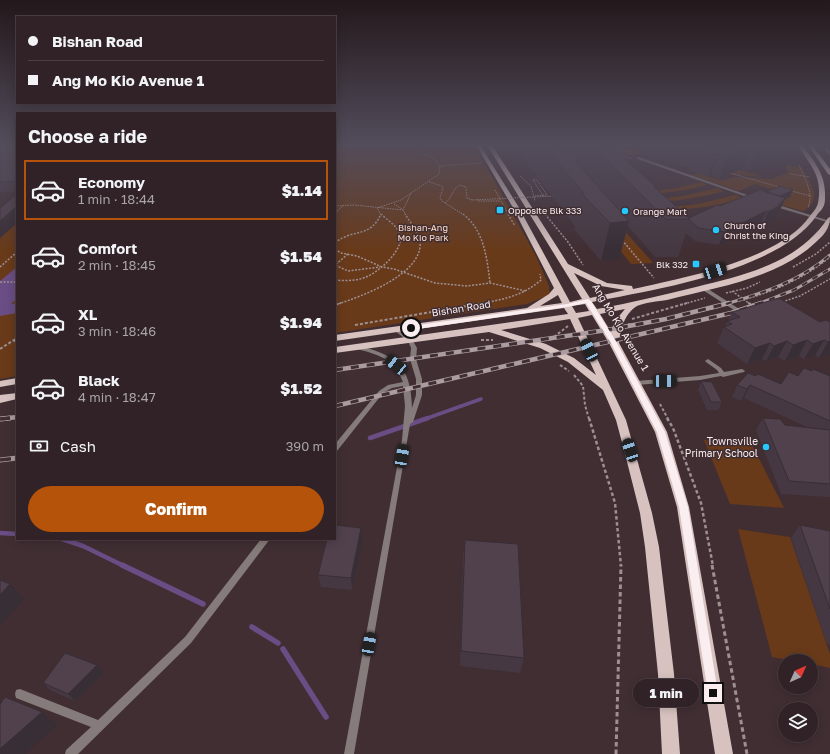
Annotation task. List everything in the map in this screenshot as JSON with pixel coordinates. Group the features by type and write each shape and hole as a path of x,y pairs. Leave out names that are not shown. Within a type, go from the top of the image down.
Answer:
{"main road":[{"path":"499,180 515,206 574,318 621,420 630,450 646,512 652,548 666,674 671,754"},
{"name":"Ang Mo Kio Avenue 1","path":"512,180 614,343 661,432 684,507 724,754"},
{"path":"566,265 586,278 621,288 704,275 753,259 788,240 807,225 821,204 822,189 819,180"},
{"path":"336,350 489,328 574,318 703,288 764,270 796,254 817,236 829,221"},
{"name":"Bishan Road","path":"336,338 567,305 588,301 650,283"},
{"path":"526,311 552,296 558,290"},
{"path":"614,343 616,326 634,305"},
{"path":"489,328 543,346 571,360 607,388"},
{"path":"0,384 16,382"},
{"path":"0,399 16,396"}],"lane":[{"path":"702,180 759,200"},
{"path":"766,202 829,221"},
{"path":"703,288 748,317"},
{"path":"349,754 407,427 411,411 419,395 419,379 413,359 414,348 410,340 397,330"},
{"path":"356,347 387,358 396,365 406,384 411,411"},
{"path":"708,361 719,369 723,375"},
{"path":"636,383 686,380 742,371"},
{"path":"336,448 385,389 390,386 406,384"},
{"path":"70,754 188,640 265,540"},
{"path":"20,694 99,725"}],"path":[{"path":"377,208 394,204 430,180"},
{"path":"525,180 533,188 534,200 568,242 584,268"},
{"path":"533,180 543,195"},
{"path":"534,196 547,195 538,180"},
{"path":"756,180 782,188"},
{"path":"802,214 809,207 811,196 811,190 806,180"},
{"path":"428,182 442,186 443,188 440,198 468,218 478,231 486,256 490,283"},
{"path":"445,203 452,198 457,186 460,185 466,187 467,198 472,200 556,196"},
{"path":"494,188 515,226"},
{"path":"789,190 811,196"},
{"path":"403,210 412,192"},
{"path":"477,199 478,201 500,200"},
{"path":"336,304 378,288 403,272 413,262 420,247 416,229 403,210 394,204"},
{"path":"336,212 344,205"},
{"path":"336,206 366,206 403,210"},
{"path":"336,280 358,279 368,276 382,267 399,246 400,236 396,228 381,214 377,208"},
{"path":"336,242 342,237 364,232 374,227 378,224 381,214"},
{"path":"620,237 654,278"},
{"path":"336,249 357,256 382,267 443,285 467,286 490,283 513,287 527,292"},
{"path":"0,267 16,253"},
{"path":"336,265 348,254"},
{"path":"336,266 348,271 382,267"},
{"path":"350,326 491,302 527,292 541,280 540,271"},
{"path":"650,283 654,278 659,277"},
{"path":"781,302 800,296 830,279"},
{"path":"0,282 16,282"},
{"path":"732,291 748,304 762,308"},
{"path":"543,346 568,326"},
{"path":"0,349 14,340"},
{"path":"480,340 498,340"},
{"path":"558,364 573,374 583,386 585,405 615,504 621,562 616,754"}],"green space":[{"name":"Bishan-Ang Mo Kio Park","path":"336,180 494,180 536,256 549,286 550,295 527,304 336,333"},
{"path":"563,180 580,180 653,263 631,264"},
{"path":"707,180 809,180 813,190 813,202 803,211 777,204 792,196 755,184 739,191"},
{"path":"701,182 707,185 686,190 655,194 653,191 672,189"},
{"path":"717,188 724,191 686,199 667,201 647,200 683,196"},
{"path":"735,195 743,198 700,208 656,209 698,204"},
{"path":"16,224 16,376 0,379 0,238"},
{"path":"704,440 751,443 784,508 730,504"},
{"path":"738,529 790,537 830,654 830,668 818,665 818,654 778,654 778,658 772,657"}],"shaded area":[{"path":"16,268 16,300 0,313 0,281"}],"building":[{"path":"0,180 16,180 16,181 0,182"},
{"path":"573,180 592,180 629,221 610,223 581,193 584,193"},
{"path":"627,180 648,180 690,219 666,219"},
{"path":"780,186 793,190 780,196 766,192"},
{"path":"760,190 785,198 777,207 724,232 699,228 690,221 689,218 717,205 720,206"},
{"path":"16,195 16,207 0,221 0,208"},
{"path":"779,298 820,322 826,320 830,322 830,341 828,342 824,340 813,344 807,340 793,345 787,341 774,346 770,343 755,348 724,327 732,324 727,321 740,317 732,312"},
{"path":"804,368 812,371 813,369 830,376 830,421 750,385 747,389 737,385 748,373 756,376 758,374 781,384 789,372 798,376"},
{"path":"701,381 712,382 722,402 711,402"},
{"path":"763,418 780,419 785,425 830,430 830,484 789,481"},
{"path":"336,525 361,528 351,578 318,575 327,540 336,540"},
{"path":"800,525 830,531 830,609"},
{"path":"465,540 518,544 524,658 461,651"},
{"path":"0,580 10,584 0,595"},
{"path":"65,653 97,665 68,694 43,683"},
{"path":"5,697 42,712 0,749 0,704"}],"waterway":[{"path":"0,311 16,308"},
{"path":"425,419 481,399"},
{"path":"370,438 428,418"},
{"path":"0,533 16,534"},
{"path":"65,540 83,546 124,566"},
{"path":"122,565 203,604"},
{"path":"252,627 278,643"},
{"path":"283,649 326,717"}],"railway":[{"path":"726,304 767,291 794,279 830,255"},
{"path":"758,304 794,290 830,269"},
{"path":"336,370 607,330 666,319 729,303"},
{"path":"336,406 731,313 758,304"},
{"path":"8,418 16,417"},
{"path":"0,419 8,418"},
{"path":"2,419 8,418"},
{"path":"0,460 16,458"}],"place":[{"name":"Opposite Blk 333","path":"500,210"},
{"name":"Orange Mart","path":"625,211"},
{"name":"Church of Christ the King","path":"716,230"},
{"name":"Blk 332","path":"696,264"},
{"name":"Townsville Primary School","path":"766,447"}],"route":[{"path":"411,328 588,301 614,343 661,432 684,507 713,693"}]}
